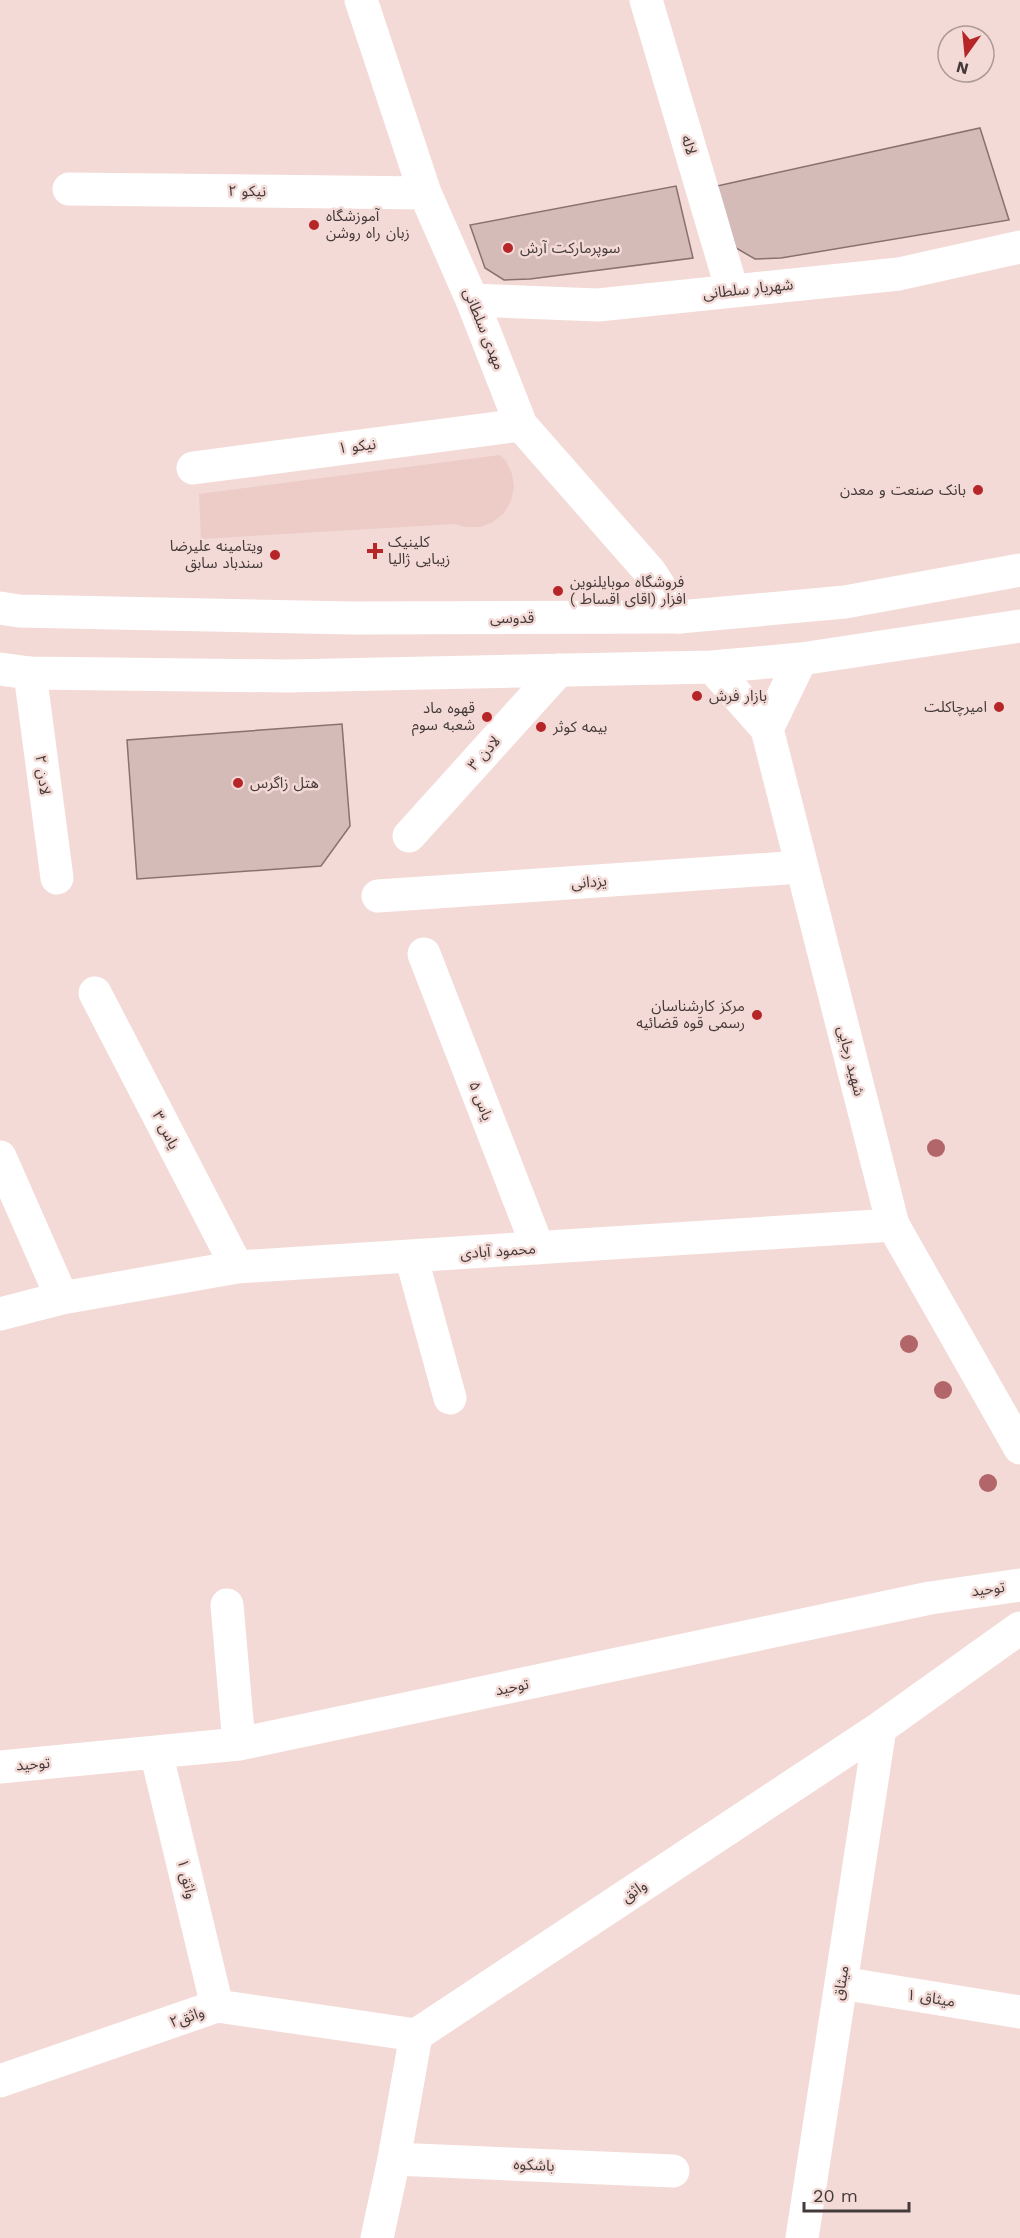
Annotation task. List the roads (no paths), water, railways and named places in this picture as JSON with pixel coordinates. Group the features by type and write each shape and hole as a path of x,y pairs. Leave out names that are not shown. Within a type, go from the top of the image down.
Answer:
{"street":[{"name":"مهدی سلطانی","path":"361,0 425,193 472,300 521,425 650,572 679,617"},
{"name":"لاله","path":"646,0 732,290"},
{"name":"نیکو ۲","path":"69,189 425,193"},
{"name":"شهریار سلطانی","path":"472,300 598,305 899,274 1020,248"},
{"name":"نیکو ۱","path":"193,468 521,425"},
{"name":"قدوسی","path":"0,608 19,611 340,618 679,617 844,602 1020,570"},
{"path":"15,671 287,676 712,667 801,659 1020,627"},
{"path":"767,729 801,659"},
{"name":"شهید رجایی","path":"712,667 767,729 892,1225 1020,1448"},
{"name":"لادن ۳","path":"409,836 559,670"},
{"name":"لادن ۲","path":"15,671 57,878"},
{"name":"یزدانی","path":"378,896 801,867"},
{"name":"یاس ۵","path":"424,954 538,1248"},
{"name":"یاس ۳","path":"95,993 237,1267"},
{"path":"0,1157 62,1298"},
{"name":"محمود آبادی","path":"0,1314 62,1298 237,1267 892,1225"},
{"path":"411,1256 450,1398"},
{"name":"توحید","path":"0,1767 239,1744 930,1598 1020,1584"},
{"path":"227,1605 239,1744"},
{"name":"واثق","path":"416,2035 880,1728 1020,1628"},
{"name":"میثاق","path":"805,2238 880,1728"},
{"name":"واثق ۱","path":"156,1752 217,2006"},
{"name":"میثاق ۱","path":"841,1983 1020,2012"},
{"name":"واثق۲","path":"0,2080 217,2006 416,2035"},
{"path":"377,2238 416,2035"},
{"name":"باشکوه","path":"394,2159 673,2171"}],"place":[{"name":"آموزشگاه زبان راه روشن","path":"314,225"},
{"name":"سوپرمارکت آرش","path":"508,248"},
{"name":"بانک صنعت و معدن","path":"978,490"},
{"name":"کلینیک زیبایی ژالیا","path":"375,551"},
{"name":"ویتامینه علیرضا سندباد سابق","path":"275,555"},
{"name":"فروشگاه موبایلنوین افزار (اقای اقساط )","path":"558,591"},
{"name":"بازار فرش","path":"697,696"},
{"name":"امیرچاکلت","path":"999,707"},
{"name":"قهوه ماد شعبه سوم","path":"487,717"},
{"name":"بیمه کوثر","path":"541,727"},
{"name":"هتل زاگرس","path":"238,783"},
{"name":"مرکز کارشناسان رسمی قوه قضائیه","path":"757,1015"}]}
